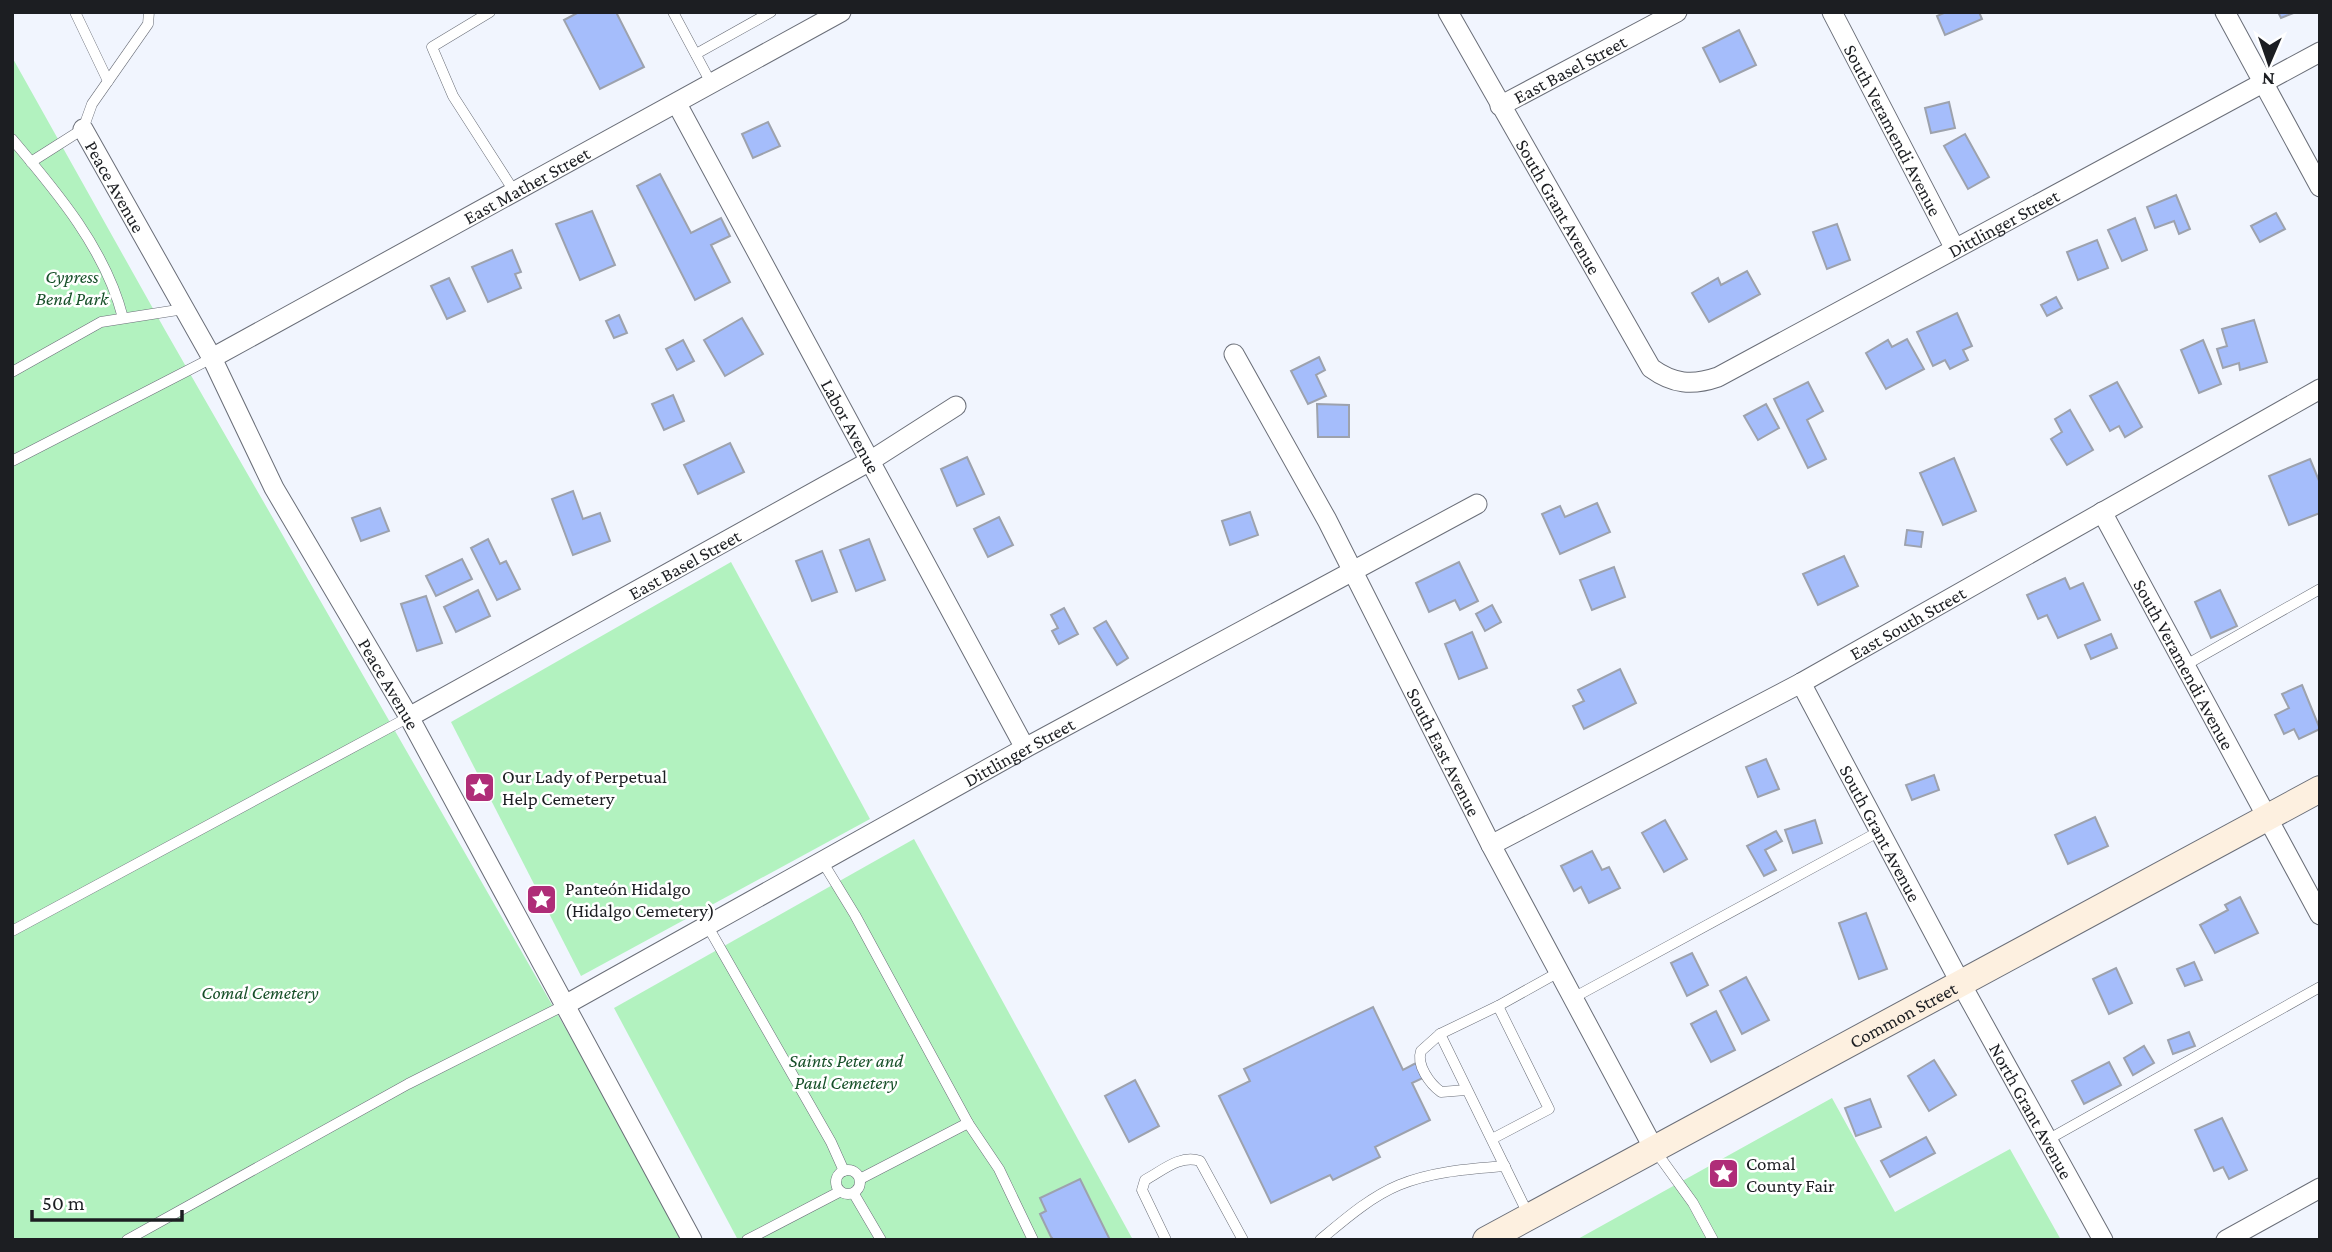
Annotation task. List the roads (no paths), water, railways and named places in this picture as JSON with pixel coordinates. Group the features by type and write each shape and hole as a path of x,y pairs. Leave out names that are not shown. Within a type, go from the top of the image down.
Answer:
{"main road":[{"name":"Common Street","path":"1486,1240 2320,789"}],"street":[{"name":"East Mather Street","path":"212,358 841,12"},
{"name":"South Grant Avenue","path":"1448,12 1651,368 1667,379 1684,383"},
{"name":"East Basel Street","path":"1500,106 1677,12"},
{"name":"South Veramendi Avenue","path":"1832,12 1954,247"},
{"path":"2225,12 2320,187"},
{"name":"Dittlinger Street","path":"1684,383 1718,377 1954,247 2320,52"},
{"name":"Labor Avenue","path":"677,104 1025,748"},
{"name":"Peace Avenue","path":"83,129 212,358 274,488 409,717 692,1240"},
{"name":"South East Avenue","path":"1234,354 1354,571 1491,845 1654,1149"},
{"name":"East South Street","path":"1491,845 1801,683 2320,389"},
{"name":"East Basel Street","path":"409,717 870,461 956,406"},
{"name":"Dittlinger Street","path":"565,1004 1025,748 1477,504"},
{"name":"South Veramendi Avenue","path":"2102,512 2320,915"},
{"name":"South Grant Avenue","path":"1801,683 1960,982"},
{"name":"North Grant Avenue","path":"1960,982 2103,1240"},
{"path":"2226,1240 2320,1188"}],"lane":[{"path":"75,12 108,81"},
{"path":"31,162 83,129 92,104 148,24 149,12"},
{"path":"490,12 432,47 453,96 514,191"},
{"path":"673,12 711,83"},
{"path":"696,54 771,12"},
{"path":"12,139 56,191 104,266 123,318"},
{"path":"12,372 101,322 184,309"},
{"path":"12,461 212,358"},
{"path":"2184,666 2320,589"},
{"path":"12,931 409,717"},
{"path":"1573,998 1880,831"},
{"path":"822,860 855,915 968,1123 999,1169 1033,1240"},
{"path":"708,925 844,1171"},
{"path":"1466,1090 1441,1092 1420,1063 1421,1051 1440,1034 1559,972"},
{"path":"2049,1139 2320,987"},
{"path":"127,1240 408,1084 565,1004"},
{"path":"1492,1139 1549,1109 1498,1006"},
{"path":"1440,1034 1529,1217"},
{"path":"860,1179 968,1123"},
{"path":"1654,1149 1693,1203 1713,1240"},
{"path":"1166,1240 1142,1190 1145,1180 1181,1160 1191,1158 1199,1161 1243,1240"},
{"path":"1320,1240 1354,1212 1399,1185 1449,1171 1505,1166"},
{"path":"839,1192 836,1180 844,1171 851,1170 860,1179"},
{"path":"854,1194 859,1189 860,1179"},
{"path":"747,1240 839,1192 854,1194"},
{"path":"854,1194 881,1240"}],"place":[{"name":"Our Lady of Perpetual Help Cemetery","path":"479,787"},
{"name":"Panteón Hidalgo (Hidalgo Cemetery)","path":"542,899"},
{"name":"Comal County Fair","path":"1723,1174"}],"park label":[{"name":"Cypress Bend Park","path":"72,287"},
{"name":"Comal Cemetery","path":"260,992"},
{"name":"Saints Peter and Paul Cemetery","path":"846,1071"}]}
